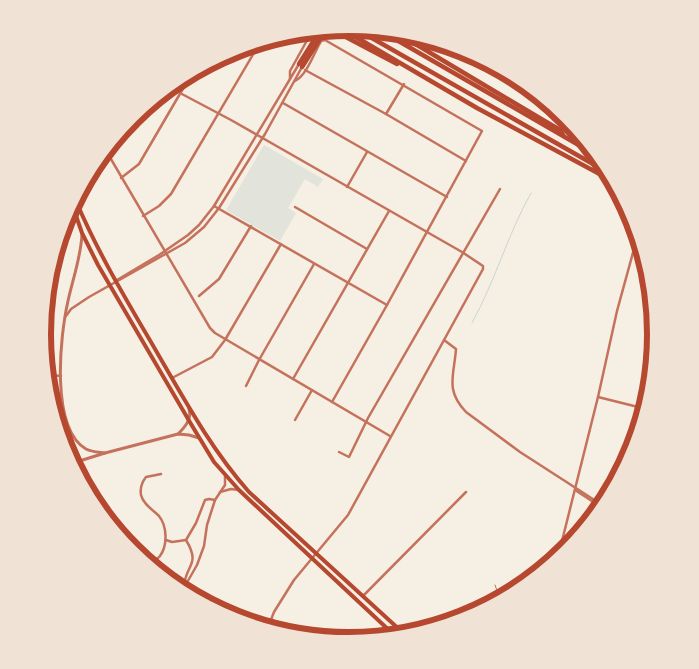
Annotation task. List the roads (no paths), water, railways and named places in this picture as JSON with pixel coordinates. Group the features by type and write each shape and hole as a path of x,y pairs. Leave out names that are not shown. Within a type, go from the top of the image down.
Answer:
{"highway":[{"path":"344,36 601,175"},
{"path":"354,36 477,108"},
{"path":"370,37 594,165"},
{"path":"302,67 316,38"},
{"path":"302,67 320,38"},
{"path":"397,40 581,146"},
{"path":"414,43 560,130 566,138"}],"main road":[{"path":"79,209 115,282 206,436 234,474 250,492 398,628"},
{"path":"76,216 82,233 110,285 214,462 239,490 389,630"}],"street":[{"path":"290,79 290,71 308,39"},
{"path":"66,316 77,304 165,251 193,230 214,206 290,79 302,67 321,41 325,40 404,84 482,131 332,402"},
{"path":"143,216 159,206 171,194 255,52"},
{"path":"115,282 192,238 219,208 262,139 302,67"},
{"path":"302,67 466,161"},
{"path":"386,114 404,84"},
{"path":"122,178 139,164 183,87"},
{"path":"180,93 462,252 483,266 348,515 294,580 274,612 270,622"},
{"path":"283,103 447,197"},
{"path":"347,188 367,152"},
{"path":"110,157 214,334 390,436"},
{"path":"339,452 349,456 366,422 462,252 500,189"},
{"path":"214,206 387,305"},
{"path":"296,207 368,249"},
{"path":"293,379 389,212"},
{"path":"199,296 219,279 251,226"},
{"path":"69,435 62,403 61,376 68,301 79,260 82,233"},
{"path":"172,378 207,361 225,340 281,244"},
{"path":"561,544 598,398 617,311 635,247"},
{"path":"246,386 314,264"},
{"path":"444,340 456,350 452,386 454,396 459,405 520,452 595,502"},
{"path":"54,375 61,376"},
{"path":"295,420 312,390"},
{"path":"598,398 639,407"},
{"path":"178,434 189,421 189,408"},
{"path":"69,430 77,441 87,449 105,452"},
{"path":"79,461 105,452 178,434 195,436 201,440"},
{"path":"155,561 159,557 166,540 165,532 160,517 144,502 141,492 142,483 146,477 161,474"},
{"path":"186,583 197,566 215,500 225,485 225,474"},
{"path":"220,492 231,489 239,490"},
{"path":"363,596 466,492"},
{"path":"166,540 180,542 186,540 196,523 205,500 209,498 215,500"},
{"path":"185,583 193,560 186,540"}],"lane":[{"path":"495,585 498,593"}],"waterway":[{"path":"472,323 531,193"}]}
